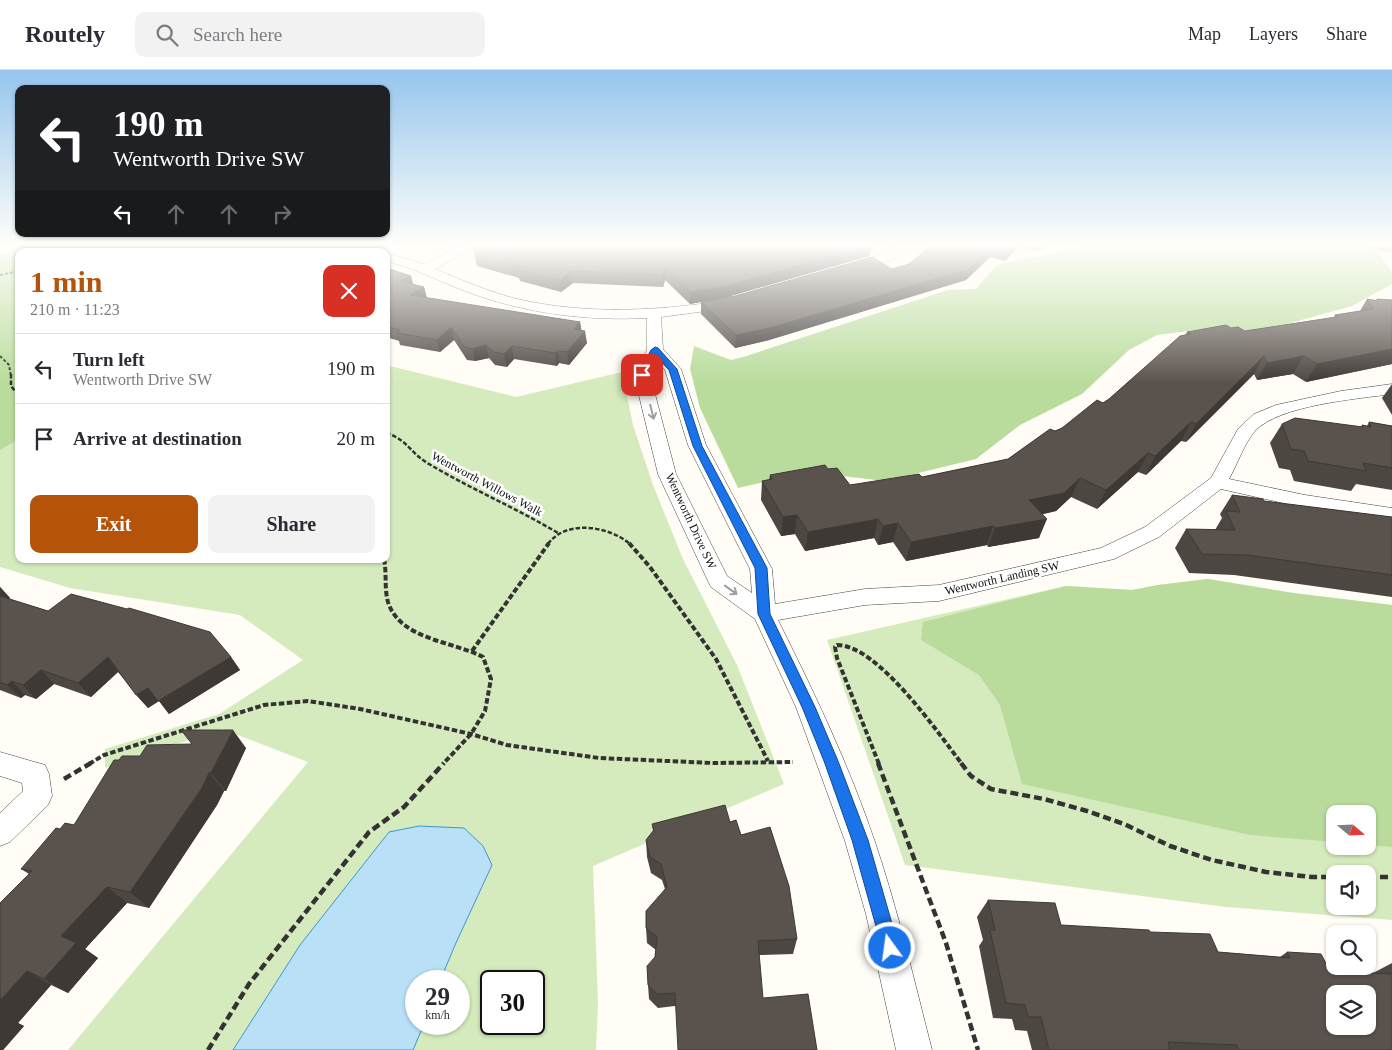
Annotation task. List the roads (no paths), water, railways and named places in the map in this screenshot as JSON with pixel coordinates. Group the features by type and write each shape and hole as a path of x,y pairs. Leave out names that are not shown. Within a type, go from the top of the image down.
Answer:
{"street":[{"path":"477,291 525,304 582,313 654,314 695,310 739,301"},
{"name":"Wentworth Drive SW","path":"654,314 655,350 642,375 668,474 719,581 764,614"},
{"name":"Wentworth Drive SW","path":"655,350 673,369 698,446 761,568 764,614 809,707 860,840 882,914 914,1050"},
{"name":"Wentworth Landing SW","path":"764,614 865,597 939,593 1107,554 1152,532 1218,482 1247,429 1260,418 1276,410 1341,396 1392,389"},
{"path":"1218,482 1264,495 1310,504 1392,514"},
{"path":"0,764 35,774 38,796 0,832"}],"water":[{"path":"419,826 464,828 483,846 492,865 445,970 405,970 405,1035 419,1035 413,1050 233,1050 300,945 389,832"}]}
